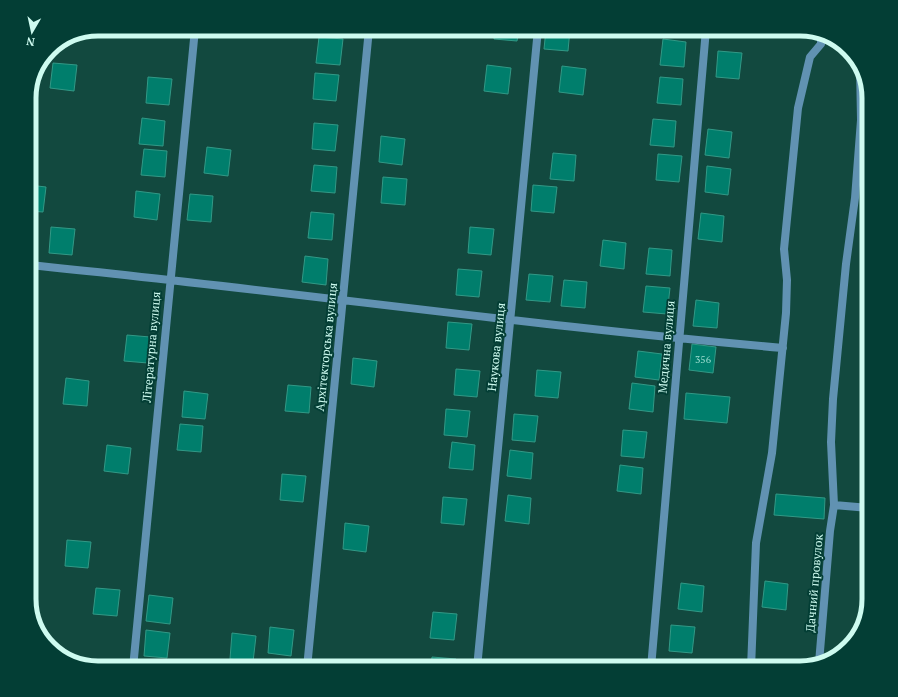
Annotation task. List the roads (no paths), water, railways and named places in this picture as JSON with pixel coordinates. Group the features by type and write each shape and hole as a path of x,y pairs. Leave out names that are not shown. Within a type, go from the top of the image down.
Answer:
{"street":[{"name":"Літературна вулиця","path":"134,661 169,279 194,36"},
{"name":"Архітекторська вулиця","path":"308,661 368,36"},
{"name":"Наукова вулиця","path":"478,661 537,36"},
{"name":"Медична вулиця","path":"653,661 705,36"},
{"path":"751,661 756,543 772,453 783,348 787,280 784,249 798,108 810,57 821,44 821,39"},
{"name":"Дачний провулок","path":"819,658 830,532 834,505 831,442 833,399 846,264 855,198 860,120 860,82"},
{"path":"36,267 169,279 679,339 783,348"},
{"path":"834,505 862,507"}]}
